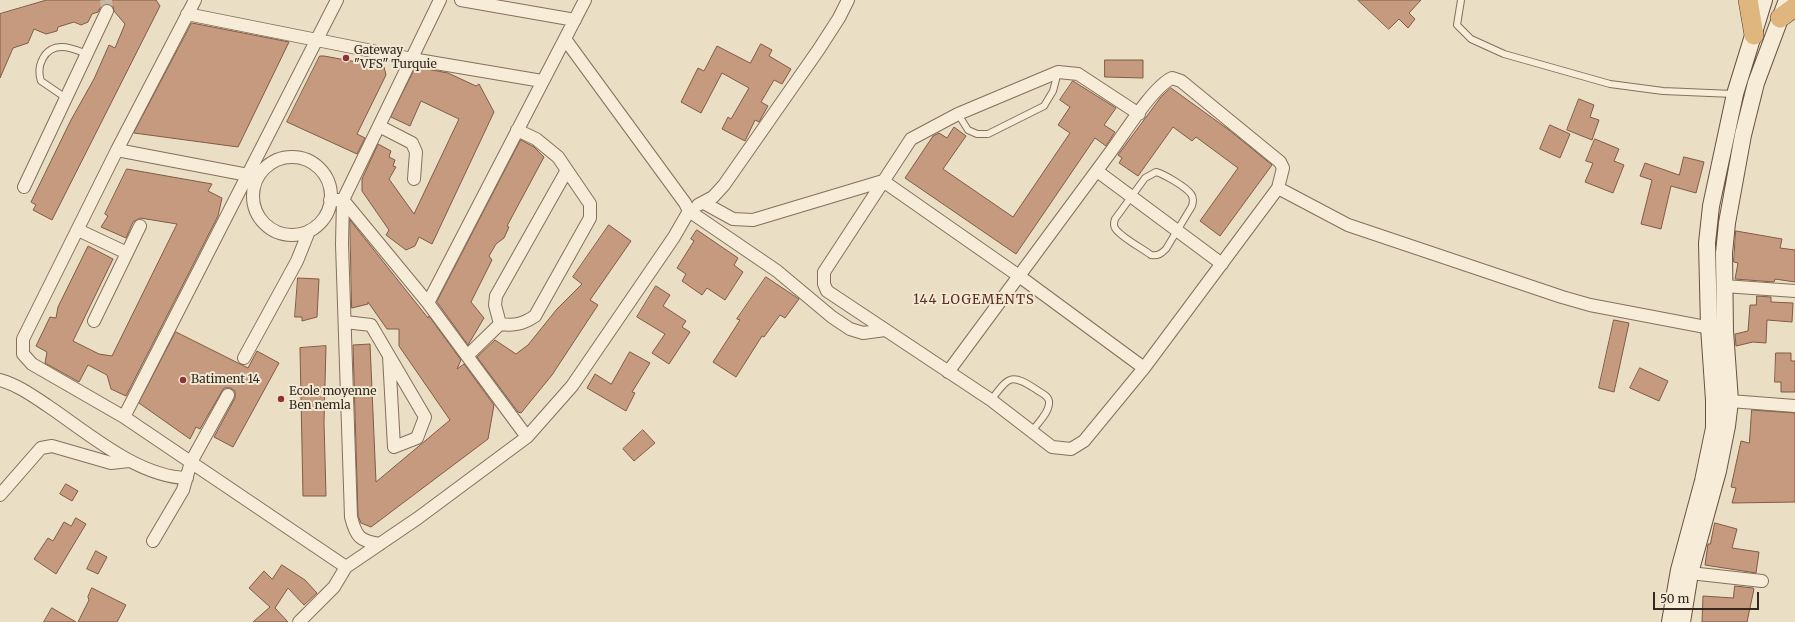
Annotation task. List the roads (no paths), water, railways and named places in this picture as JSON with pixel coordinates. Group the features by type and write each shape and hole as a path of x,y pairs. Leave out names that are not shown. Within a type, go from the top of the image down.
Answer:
{"highway":[{"path":"1748,0 1754,35"}],"main road":[{"path":"1670,622 1679,570 1703,481 1714,428 1707,243 1710,220 1735,94 1764,0"},
{"path":"1682,622 1690,573 1722,456 1730,401 1725,331 1724,286 1724,253 1727,223 1743,135 1756,83 1788,13 1787,0"}],"street":[{"path":"195,0 117,150 23,339 23,354 32,364 124,417 346,567"},
{"path":"124,417 253,177 316,40 337,0"},
{"path":"380,544 365,542 354,532 351,517 342,218 343,200 440,0"},
{"path":"461,0 575,20"},
{"path":"428,303 585,0"},
{"path":"687,207 704,203 713,197 724,185 773,118 839,18 848,0"},
{"path":"24,187 107,11"},
{"path":"187,14 412,59 542,81"},
{"path":"565,39 687,207 777,271 832,317 850,329 863,333 885,330"},
{"path":"948,372 1139,114 1162,82 1172,78 1181,80 1280,162 1283,168 1278,188 1144,368 1084,441 1071,449 1052,447 990,400 835,297 827,291 824,284 824,272 912,139 958,114 1058,72 1078,74 1139,114"},
{"path":"379,126 412,143 416,152 414,179"},
{"path":"500,324 512,326 525,323 535,316 590,218 590,204 558,157 536,139 517,130"},
{"path":"117,150 253,177"},
{"path":"295,157 307,160 318,167 325,176 330,188 330,200 327,212 320,223 309,231 296,235 282,234 270,229 260,220 254,208 252,194 253,177 272,162 283,158 295,157"},
{"path":"500,324 495,304 496,296 567,170"},
{"path":"1096,171 1132,196 1222,264"},
{"path":"704,203 733,219 753,220 883,181"},
{"path":"883,181 1019,276 1144,368"},
{"path":"1278,188 1348,225 1562,297 1621,311 1725,331"},
{"path":"330,200 343,200"},
{"path":"343,200 428,303 527,437"},
{"path":"299,622 334,587 346,567 527,437 572,386 674,237 687,207"},
{"path":"94,321 140,226"},
{"path":"78,230 127,253"},
{"path":"244,358 297,261 309,231"},
{"path":"1724,286 1795,291"},
{"path":"345,322 371,325 425,417 417,438 394,447 389,356"},
{"path":"467,356 500,324"},
{"path":"0,380 28,392 129,461 153,472 174,478 186,478"},
{"path":"153,541 183,490 191,462 228,395"},
{"path":"1730,401 1795,406"},
{"path":"0,495 41,448 52,446 111,463 129,461"},
{"path":"1690,573 1762,581"}],"lane":[{"path":"1461,0 1457,25 1471,39 1504,54 1610,84 1663,91 1735,94"},
{"path":"66,98 41,81 38,72 40,62 47,53 55,47 64,46 87,54"},
{"path":"958,114 968,130 977,134 988,134 1044,106 1054,91 1058,72"},
{"path":"1156,172 1163,173 1191,194 1193,199 1192,206 1177,230 1166,249 1157,256 1151,254 1120,233 1115,228 1113,223 1145,178 1156,172"},
{"path":"990,400 1004,382 1016,378 1021,379 1047,397 1049,402 1048,408 1032,431"}],"tunnel":[{"path":"106,0 107,11"}],"place":[{"name":"Gateway \"VFS\" Turquie","path":"346,58"},
{"name":"Batiment 14","path":"183,380"},
{"name":"Ecole moyenne Ben nemla","path":"281,399"}],"district":[{"name":"144 LOGEMENTS","path":"974,300"}]}
